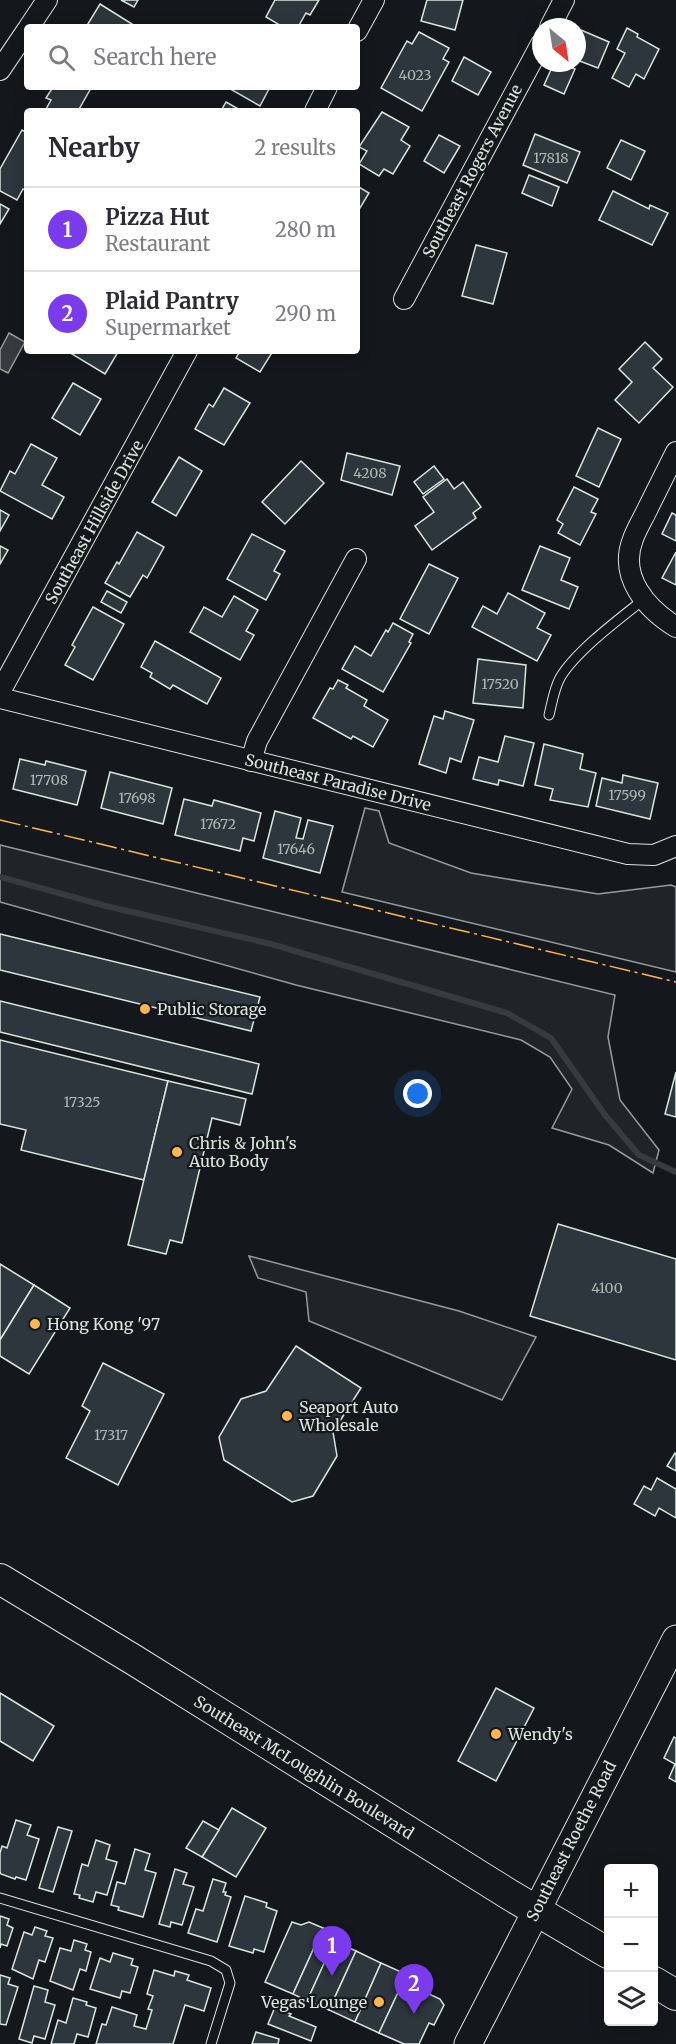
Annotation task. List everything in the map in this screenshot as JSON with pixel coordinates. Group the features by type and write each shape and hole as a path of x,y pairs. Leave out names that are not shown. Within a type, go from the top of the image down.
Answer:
{"main road":[{"name":"Southeast McLoughlin Boulevard","path":"0,1579 536,1911 604,1950"},
{"path":"658,1984 676,1995"}],"street":[{"path":"31,24 47,0"},
{"path":"360,26 374,0"},
{"path":"555,18 564,0"},
{"path":"0,70 24,34"},
{"name":"Southeast Rogers Avenue","path":"404,299 532,61"},
{"path":"316,108 326,90"},
{"name":"Southeast Hillside Drive","path":"0,692 185,354"},
{"path":"676,452 632,541 630,563 634,584 643,600 662,618 676,627"},
{"path":"251,761 256,741 356,559"},
{"name":"Southeast Paradise Drive","path":"0,698 628,854 654,855 676,846"},
{"name":"Southeast Roethe Road","path":"468,2044 676,1639"}],"lane":[{"path":"549,715 559,681 566,669 615,621 643,600"},
{"path":"0,1898 211,1961 226,1970 230,1983 211,2044"}],"shaded area":[{"path":"9,333 24,341 8,373 0,369 0,350"},
{"path":"365,808 379,811 389,843 471,873 598,894 671,885 676,887 676,972 342,892"},
{"path":"0,845 615,995 608,1037 620,1100 659,1150 653,1173 609,1145 552,1128 572,1089 550,1057 521,1040 296,985 0,902"},
{"path":"249,1256 459,1311 536,1337 502,1400 309,1321 306,1292 258,1278"}],"building":[{"path":"121,0 138,0 134,7"},
{"path":"275,0 319,0 310,15 306,13 300,24 278,24 266,17"},
{"path":"427,0 463,0 455,30 421,21"},
{"path":"100,4 132,24 88,24"},
{"path":"627,28 638,34 637,37 659,49 644,79 636,74 629,87 612,78 625,53 617,49"},
{"path":"419,32 449,48 443,59 449,62 422,111 381,88 407,41 412,44"},
{"path":"586,32 609,42 598,68 586,63"},
{"path":"464,57 491,72 478,95 452,81"},
{"path":"550,72 574,72 564,94 544,85"},
{"path":"51,90 90,90 80,108 47,108 51,100 46,98"},
{"path":"232,90 268,90 260,106"},
{"path":"226,102 237,108 223,108"},
{"path":"382,112 409,127 401,140 410,146 393,174 384,169 379,176 360,165 367,151 360,145"},
{"path":"22,130 24,131 24,190 17,200 0,191 0,169"},
{"path":"535,134 580,152 567,183 523,165"},
{"path":"439,135 460,146 444,173 424,161"},
{"path":"621,140 645,151 631,180 607,168"},
{"path":"529,175 559,187 552,206 522,193"},
{"path":"360,188 369,193 360,208"},
{"path":"613,191 649,209 650,205 668,213 652,245 599,220"},
{"path":"0,204 9,209 0,224"},
{"path":"476,245 507,253 493,304 462,296"},
{"path":"645,342 662,359 653,368 673,387 639,423 615,400 632,382 619,369"},
{"path":"72,354 117,354 105,374"},
{"path":"238,354 271,354 260,372 236,358"},
{"path":"73,383 101,399 80,435 52,418"},
{"path":"224,388 250,403 224,445 195,429 209,404 213,407"},
{"path":"598,428 621,439 599,487 576,476"},
{"path":"31,444 57,458 42,485 64,497 52,519 0,491 10,471 15,474"},
{"path":"347,453 400,466 392,495 341,480"},
{"path":"179,457 202,471 176,516 152,502"},
{"path":"301,461 324,483 285,524 262,502"},
{"path":"434,466 444,479 423,494 414,482"},
{"path":"447,479 454,489 463,482 481,507 473,513 476,518 432,550 415,526 434,512 423,497"},
{"path":"574,487 598,499 591,512 596,514 580,545 558,533 563,524 557,520"},
{"path":"0,510 9,515 0,531"},
{"path":"672,513 676,515 676,541 662,534"},
{"path":"137,532 164,547 147,578 143,575 130,597 105,583"},
{"path":"252,534 285,551 274,571 280,574 266,600 227,579"},
{"path":"0,546 8,550 0,564"},
{"path":"540,546 570,558 561,580 578,587 569,609 522,590"},
{"path":"676,552 676,585 662,578"},
{"path":"429,564 458,578 429,634 400,619"},
{"path":"107,591 127,602 121,613 101,602"},
{"path":"508,593 545,613 537,628 551,635 537,661 472,627 483,606 497,614"},
{"path":"234,596 258,610 246,631 254,635 240,660 190,632 204,607 222,617"},
{"path":"93,607 124,624 93,680 65,665 75,647 72,645"},
{"path":"393,623 413,634 409,642 411,643 383,692 342,669 355,646 371,656 386,630 388,632"},
{"path":"155,641 221,678 207,704 173,685 170,689 150,677 152,673 141,667"},
{"path":"478,659 526,665 523,708 473,703"},
{"path":"338,680 348,685 346,688 367,700 364,706 388,720 373,747 353,736 351,739 313,718 330,688 333,689"},
{"path":"445,711 474,720 461,762 450,758 446,773 419,764 434,716 443,719"},
{"path":"505,736 534,743 523,786 499,780 498,785 473,779 479,757 498,762"},
{"path":"544,744 583,754 580,769 596,773 588,807 550,800 553,789 535,785"},
{"path":"20,759 45,765 46,761 86,771 77,805 13,789"},
{"path":"110,772 172,788 163,824 101,808"},
{"path":"623,775 658,783 650,819 596,806 602,778 622,783"},
{"path":"184,799 212,806 214,800 261,813 254,841 243,838 240,851 175,835"},
{"path":"275,811 301,818 296,838 303,839 308,820 333,826 320,873 263,858"},
{"path":"0,934 260,997 251,1031 0,970"},
{"path":"0,1001 259,1064 252,1094 0,1032"},
{"path":"0,1040 168,1081 144,1180 21,1150 26,1130 0,1124"},
{"path":"676,1072 676,1117 665,1114"},
{"name":"Chris & John's Auto Body","path":"168,1081 246,1099 240,1125 212,1118 182,1243 170,1240 166,1254 128,1245"},
{"path":"558,1224 676,1259 676,1360 530,1316"},
{"path":"0,1264 34,1285 0,1340"},
{"name":"Hong Kong '97","path":"34,1285 70,1308 29,1374 0,1356 0,1340"},
{"name":"Seaport Auto Wholesale","path":"296,1346 361,1388 333,1432 337,1456 313,1496 292,1502 224,1460 219,1437 241,1399 266,1391"},
{"path":"103,1363 164,1394 118,1485 66,1458 90,1411 82,1406"},
{"path":"676,1454 676,1471 667,1466"},
{"path":"657,1478 676,1489 676,1518 659,1508 655,1516 634,1504 644,1486 651,1490"},
{"name":"Wendy's","path":"496,1688 534,1708 496,1781 458,1761"},
{"path":"0,1693 54,1726 33,1761 0,1741"},
{"path":"674,1737 676,1738 676,1782 669,1778 675,1764 664,1758"},
{"path":"232,1808 266,1828 236,1877 202,1857"},
{"path":"16,1820 31,1825 27,1835 39,1839 26,1880 16,1877 15,1879 0,1872 2,1846 7,1848"},
{"path":"203,1821 219,1830 202,1857 186,1848"},
{"path":"58,1827 72,1831 53,1892 39,1888"},
{"path":"96,1840 110,1845 106,1859 117,1862 107,1895 96,1892 93,1902 74,1894 82,1864 88,1866"},
{"path":"135,1849 150,1854 145,1870 156,1873 143,1917 118,1910 119,1907 111,1905 117,1882 125,1884"},
{"path":"175,1869 187,1873 183,1884 194,1887 182,1925 171,1922 170,1927 159,1924"},
{"path":"213,1879 226,1883 223,1892 231,1897 217,1942 188,1933 196,1909 203,1911"},
{"path":"245,1896 267,1903 266,1907 277,1911 264,1952 254,1949 253,1953 229,1946"},
{"path":"0,1916 9,1919 7,1925 13,1928 7,1946 1,1944 0,1948"},
{"path":"292,1922 301,1925 309,1922 323,1928 293,1994 265,1982"},
{"path":"35,1927 47,1931 45,1936 53,1938 45,1962 39,1960 33,1979 12,1969 24,1932 32,1935"},
{"path":"323,1928 337,1935 307,2001 293,1994"},
{"path":"337,1935 345,1938 347,1947 356,1951 329,2010 307,2001"},
{"path":"74,1940 87,1944 85,1950 91,1952 86,1971 80,1969 73,1990 50,1981 60,1948 71,1951"},
{"path":"356,1951 381,1963 355,2022 329,2010"},
{"path":"113,1953 133,1959 131,1965 138,1967 130,1993 122,1991 120,1998 90,1989 100,1958 110,1962"},
{"name":"Vegas Lounge","path":"381,1963 399,1971 403,1982 379,2033 355,2022"},
{"path":"154,1970 174,1976 175,1971 189,1975 187,1980 211,1988 204,2011 185,2005 173,2044 96,2044 102,2024 106,2025 112,2007 137,2015 134,2026 146,2029 152,2010 148,2009 153,1996 147,1994"},
{"path":"0,1975 10,1978 8,1984 18,1987 6,2025 0,2024"},
{"path":"403,1982 440,1999 444,2005 434,2025 429,2023 419,2044 404,2044 379,2033"},
{"path":"34,1986 48,1990 45,2002 55,2005 45,2039 34,2036 32,2043 19,2039"},
{"path":"73,1998 87,2002 86,2005 96,2008 88,2037 77,2034 74,2044 51,2044 58,2020 66,2023"},
{"path":"275,2007 291,2014 289,2016 316,2027 311,2041 268,2024"},
{"path":"256,2032 279,2039 278,2044 252,2044"}],"waterway":[{"path":"0,877 106,906 271,944 507,1013 551,1038 605,1115 639,1155 676,1172"}],"power":[{"path":"0,820 676,982"}],"place":[{"name":"Public Storage","path":"145,1009"},
{"name":"Chris & John's Auto Body","path":"177,1152"},
{"name":"Hong Kong '97","path":"35,1324"},
{"name":"Seaport Auto Wholesale","path":"287,1416"},
{"name":"Wendy's","path":"496,1734"},
{"name":"Pizza Hut","path":"332,1976"},
{"name":"Vegas Lounge","path":"379,2002"},
{"name":"Plaid Pantry","path":"414,2014"}]}
